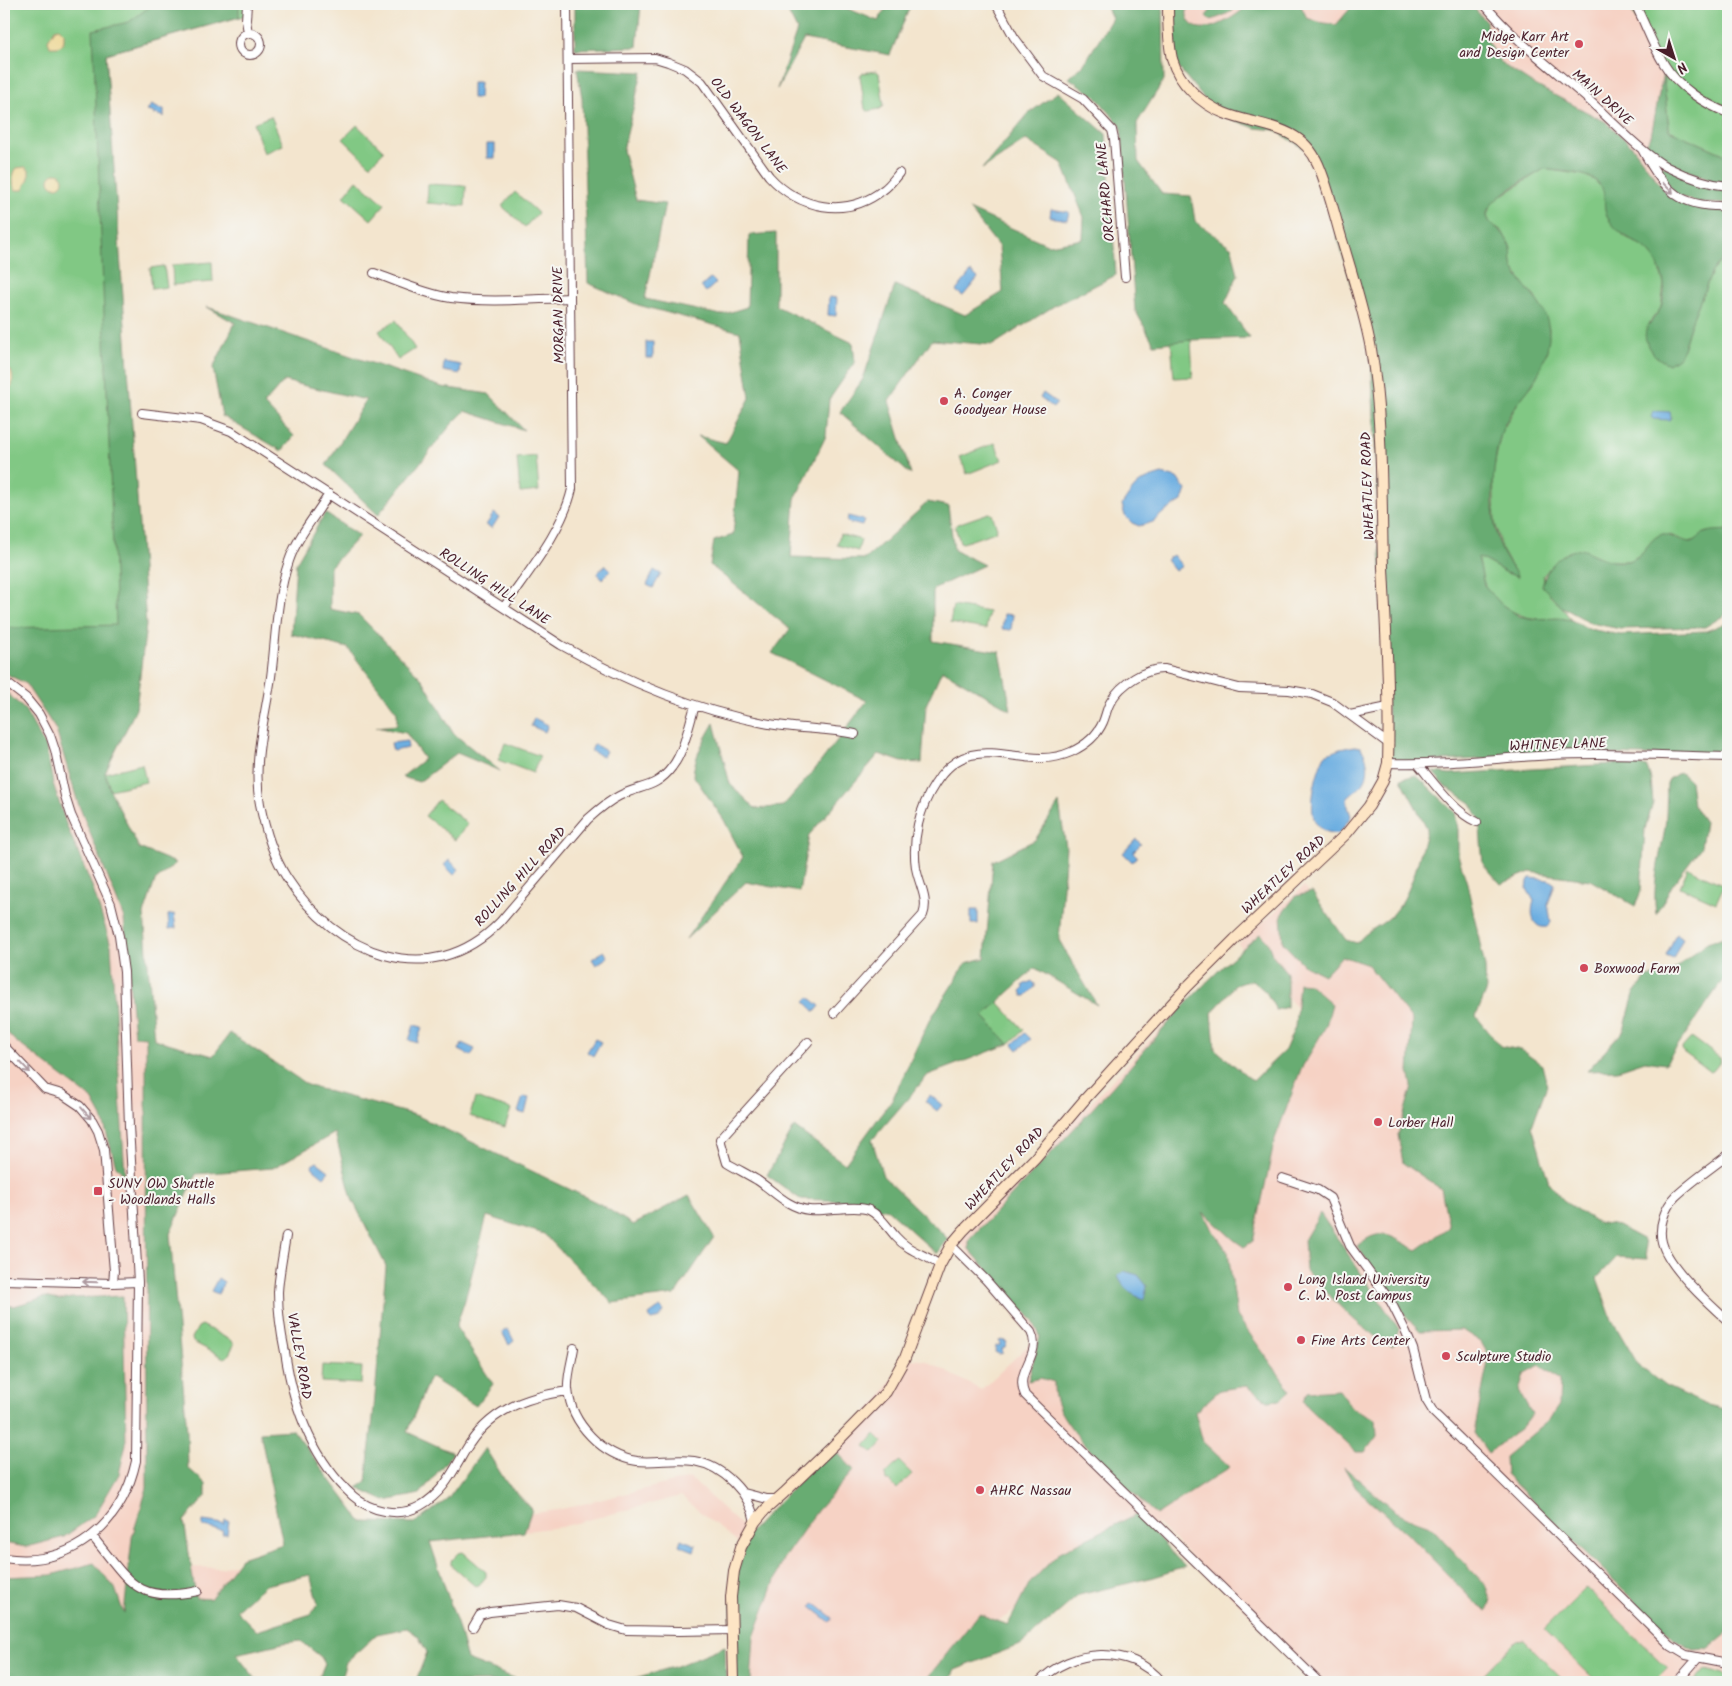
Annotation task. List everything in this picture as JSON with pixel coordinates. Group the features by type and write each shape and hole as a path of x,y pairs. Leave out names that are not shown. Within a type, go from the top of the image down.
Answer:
{"main road":[{"name":"WHEATLEY ROAD","path":"733,1682 731,1597 734,1570 741,1547 755,1522 765,1510 832,1447 886,1392 905,1358 940,1265 952,1245 963,1231 1035,1158 1086,1098 1187,987 1347,833 1370,806 1383,781 1388,763 1388,707 1379,444 1375,382 1366,320 1324,179 1313,154 1295,136 1269,125 1224,113 1210,106 1191,91 1173,61 1169,42 1168,4"}],"street":[{"path":"247,4 246,20 248,33"},
{"name":"MORGAN DRIVE","path":"504,607 561,520 569,504 572,489 567,4"},
{"name":"ORCHARD LANE","path":"996,4 1014,37 1043,76 1083,99 1112,130 1125,277"},
{"name":"MAIN DRIVE","path":"1484,4 1499,22 1641,148 1666,166 1714,185 1728,186"},
{"path":"1635,4 1664,65 1679,82 1700,99 1728,113"},
{"name":"OLD WAGON LANE","path":"568,59 655,58 686,69 694,74 708,90 769,176 792,196 810,203 833,207 856,205 885,189 899,173"},
{"name":"MAIN DRIVE","path":"1641,148 1654,172 1665,186 1676,195 1693,204 1728,206"},
{"path":"374,273 450,298 476,300 570,298"},
{"name":"ROLLING HILL LANE","path":"142,413 202,420 231,431 561,644 599,666 639,685 695,706 763,723 855,734"},
{"name":"ROLLING HILL ROAD","path":"329,494 288,562 282,589 259,751 258,784 259,803 268,837 287,878 308,905 327,923 352,941 384,955 417,960 450,955 470,946 500,922 588,819 605,804 620,795 654,784 666,774 678,757 695,706"},
{"path":"834,1013 923,915 926,907 916,867 915,850 918,827 926,800 935,784 944,772 964,757 992,752 1044,759 1068,753 1083,746 1093,737 1102,724 1111,701 1120,689 1144,672 1157,669 1165,669 1239,688 1289,690 1312,694 1332,702 1389,744"},
{"path":"4,681 26,698 39,714 50,735 71,815 111,904 120,936 124,972 129,1126 138,1282 136,1461 132,1479 118,1508 111,1518 92,1536 72,1548 42,1558 13,1560 4,1558"},
{"path":"1350,715 1388,707"},
{"name":"WHITNEY LANE","path":"1388,763 1418,764 1601,754 1728,757"},
{"path":"1418,764 1446,798 1477,822"},
{"path":"808,1042 720,1139 727,1164 757,1181 791,1205 808,1210 847,1208 869,1210 888,1225 896,1237 914,1252 928,1257 940,1265"},
{"path":"4,1046 45,1088 62,1094 80,1106 98,1130 104,1150 114,1271 113,1283"},
{"path":"1728,1155 1676,1196 1668,1206 1661,1225 1661,1241 1667,1255 1688,1282 1728,1321"},
{"path":"1282,1178 1318,1190 1330,1198 1350,1246 1391,1302 1406,1332 1413,1349 1426,1400 1434,1413 1671,1646 1686,1655 1728,1663"},
{"name":"VALLEY ROAD","path":"286,1236 278,1291 287,1366 294,1398 306,1429 325,1463 342,1485 361,1503 375,1509 390,1511 402,1511 419,1507 444,1487 472,1440 497,1416 510,1407 530,1398 568,1391"},
{"path":"952,1245 1032,1332 1035,1346 1021,1380 1025,1395 1318,1682"},
{"path":"4,1280 138,1282"},
{"path":"574,1348 568,1391 574,1411 584,1429 595,1441 610,1452 636,1461 682,1460 701,1463 724,1475 744,1493 755,1522"},
{"path":"744,1493 768,1499 777,1499"},
{"path":"92,1536 132,1584 145,1592 163,1596 198,1591"},
{"path":"474,1626 483,1613 558,1605 576,1608 609,1625 626,1630 679,1632 733,1630"},
{"path":"1039,1682 1061,1664 1096,1654 1112,1655 1131,1660 1146,1668 1162,1682"},
{"path":"1677,1682 1698,1658"}],"shaded area":[{"path":"1176,4 1628,4 1663,73 1669,130 1728,156 1728,224 1315,142 1223,109"},
{"path":"4,651 98,777 141,897 186,1567 221,1568 321,1539 558,1510 690,1478 746,1530 738,1543 681,1496 561,1527 323,1554 230,1584 239,1682 4,1682"},
{"name":"Long Island University C. W. Post Campus","path":"1304,886 1353,955 1422,909 1619,1385 1728,1422 1728,1682 1319,1682 1158,1524 970,1638 933,1682 751,1682 754,1637 783,1559 817,1511 854,1470 832,1447 879,1400 905,1358 927,1361 981,1390 1035,1339 960,1242 1168,1021 1253,1105 1311,1023 1238,944"}],"green space":[{"path":"4,4 247,4 247,15 106,54 141,636 4,651"},
{"path":"153,4 239,4 239,17 106,54 146,625 136,709 105,773 110,790 139,848 176,863 155,881 144,914 154,1039 213,1056 230,1033 309,1086 418,1116 600,1204 633,1225 689,1195 714,1237 675,1295 612,1303 544,1234 487,1216 456,1327 493,1384 476,1406 430,1377 407,1432 453,1453 420,1494 385,1501 357,1488 366,1482 386,1266 352,1199 335,1133 273,1168 196,1174 170,1234 187,1431 188,1468 206,1484 206,1496 184,1521 196,1598 210,1599 241,1558 283,1544 260,1432 293,1430 362,1522 415,1523 448,1499 485,1448 506,1482 532,1509 524,1532 430,1542 457,1623 467,1660 522,1681 536,1682 413,1682 417,1678 427,1652 418,1636 407,1628 377,1634 346,1662 340,1682 313,1682 320,1676 325,1664 321,1657 301,1641 283,1643 236,1654 258,1682 4,1682 4,1577 51,1575 94,1563 115,1588 124,1614 132,1537 147,1488 146,1037 134,1036 124,918 78,803 56,730 25,683 4,673 4,628 116,625 93,30 129,22","holes":["310,1575 318,1604 311,1614 257,1631 236,1610 265,1585"]},
{"path":"575,4 641,4 637,47 575,49"},
{"path":"784,4 836,4 878,21 889,4 911,4 890,55 804,39 777,89 797,30"},
{"path":"1105,4 1163,4 1164,80 1137,123 1138,161 1162,194 1191,196 1195,221 1232,248 1238,275 1225,303 1250,338 1191,340 1154,344 1135,310 1121,126 1095,96 1069,78 1084,64 1112,18"},
{"path":"1168,4 1188,4 1188,19 1193,25 1200,28 1209,28 1228,20 1248,4 1300,4 1307,18 1336,25 1354,4 1470,4 1486,21 1487,40 1502,64 1533,84 1606,122 1633,147 1662,187 1673,198 1691,207 1728,208 1728,252 1712,272 1692,320 1683,349 1678,358 1669,364 1652,352 1647,344 1645,335 1648,326 1662,305 1664,296 1664,281 1657,262 1645,248 1623,234 1609,220 1606,215 1604,194 1599,184 1582,174 1544,169 1510,189 1494,202 1489,209 1488,219 1502,233 1510,245 1513,268 1546,316 1549,337 1546,355 1539,373 1504,426 1495,461 1493,509 1495,524 1505,558 1518,577 1478,557 1484,585 1501,604 1519,616 1534,619 1560,618 1571,620 1589,629 1621,635 1706,631 1728,622 1728,757 1601,754 1388,763 1389,744 1371,351 1313,154 1275,130 1255,128 1229,118 1210,106 1173,61"},
{"path":"1216,4 1240,4 1226,14 1210,20 1206,16"},
{"path":"1628,4 1728,4 1728,156 1669,130 1663,73"},
{"path":"577,69 642,72 623,150 636,200 665,204 645,299 721,315 747,307 749,235 776,233 776,306 853,343 855,362 829,400 826,436 795,499 791,557 865,559 928,502 948,506 954,550 984,565 933,589 933,641 1000,652 1011,710 942,670 926,705 922,763 902,762 879,754 809,835 799,892 746,882 686,939 743,857 724,820 693,775 698,754 714,723 730,784 756,809 783,806 816,768 867,701 772,653 790,629 710,565 714,541 733,535 739,471 698,436 726,443 750,398 740,332 638,305 588,283 582,98"},
{"path":"876,71 879,73 884,106 880,109 868,111 865,109 860,76 862,73"},
{"path":"1663,73 1669,130 1728,156 1728,184 1716,183 1661,161 1645,146 1651,136"},
{"path":"1058,92 1106,134 1116,275 1054,306 993,345 932,340 889,401 911,475 840,412 863,379 895,285 965,315 1003,292 999,247 969,209 1049,245 1083,239 1084,217 1062,163 1026,140 982,169 1029,113"},
{"path":"271,116 283,145 264,153 253,123"},
{"path":"357,125 384,151 370,165 343,139"},
{"path":"1646,155 1658,164 1728,189 1728,204 1698,203 1676,195"},
{"path":"1544,169 1584,175 1594,180 1605,191 1607,217 1624,236 1647,249 1657,262 1664,284 1661,308 1649,323 1683,349 1692,320 1712,272 1728,252 1728,530 1705,533 1697,540 1688,542 1670,535 1630,561 1607,561 1584,550 1567,553 1552,565 1543,576 1549,595 1562,607 1571,620 1537,619 1525,617 1511,611 1497,601 1487,589 1478,557 1507,573 1517,576 1502,550 1495,522 1493,472 1501,433 1520,399 1533,384 1542,365 1547,349 1549,328 1535,297 1512,266 1510,246 1502,231 1490,223 1487,216 1490,206 1498,198"},
{"path":"357,180 385,204 371,220 344,196"},
{"path":"428,184 466,186 465,206 427,203"},
{"path":"515,192 538,213 525,227 502,206"},
{"path":"212,262 213,282 173,285 172,265"},
{"path":"164,266 167,287 152,289 150,268"},
{"path":"207,307 442,387 489,394 524,430 465,411 451,425 378,515 326,465 366,400 284,381 264,404 294,436 282,451 222,416 213,368 235,323"},
{"path":"396,320 415,349 398,360 379,331"},
{"path":"1191,340 1193,377 1174,378 1171,341"},
{"path":"995,443 1002,460 967,474 960,457"},
{"path":"536,456 539,491 520,493 517,458"},
{"path":"325,513 359,536 330,567 330,609 359,615 423,680 453,733 500,771 457,753 419,782 402,777 424,759 406,733 376,727 397,725 397,712 348,648 291,634 296,563"},
{"path":"989,513 992,514 997,528 995,532 963,543 960,542 955,527 957,524"},
{"path":"1728,530 1728,613 1705,627 1620,629 1591,623 1562,607 1542,586 1547,572 1557,560 1570,551 1585,550 1607,560 1628,561 1638,556 1660,535 1667,535 1689,542 1708,532"},
{"path":"840,534 861,540 858,551 837,545"},
{"path":"953,606 989,612 986,629 950,623"},
{"path":"4,690 25,710 46,748 53,783 66,824 92,886 111,945 125,1176 116,1166 102,1117 92,1099 14,1040 4,1029"},
{"path":"505,743 540,756 533,773 498,760"},
{"path":"1631,763 1647,767 1651,779 1653,803 1645,829 1641,891 1635,906 1590,880 1530,872 1501,884 1483,864 1479,818 1471,803 1445,786 1433,772 1450,774"},
{"path":"142,764 146,782 110,790 105,773"},
{"path":"1680,772 1690,781 1693,805 1705,822 1701,847 1673,884 1656,914 1655,883 1665,828 1667,783 1669,779"},
{"path":"1416,775 1455,812 1458,829 1458,855 1467,883 1485,967 1486,992 1476,1016 1500,1046 1521,1050 1542,1065 1547,1085 1532,1126 1549,1183 1565,1202 1596,1222 1618,1226 1644,1240 1647,1259 1617,1257 1597,1278 1612,1320 1639,1366 1665,1386 1704,1404 1728,1410 1728,1632 1707,1649 1694,1650 1675,1640 1506,1475 1505,1457 1548,1421 1559,1405 1560,1380 1540,1365 1524,1374 1519,1391 1532,1414 1521,1428 1488,1453 1474,1433 1489,1356 1481,1342 1462,1330 1420,1331 1404,1314 1357,1246 1373,1236 1387,1235 1417,1250 1449,1227 1441,1189 1403,1163 1398,1135 1412,1086 1409,1072 1412,1020 1368,965 1342,956 1324,975 1304,965 1283,943 1281,915 1296,896 1312,892 1346,940 1357,943 1390,917 1404,899 1409,888 1427,828 1401,779"},
{"path":"438,800 468,824 455,840 425,816"},
{"path":"1059,803 1066,847 1059,940 1097,1005 1035,968 983,1016 1009,1044 928,1075 872,1140 883,1176 948,1239 937,1254 888,1210 848,1201 800,1199 767,1175 794,1127 845,1164 893,1098 928,1023 966,963 985,958 993,861 1035,840"},
{"path":"1688,868 1724,885 1716,903 1680,887"},
{"path":"1260,934 1267,941 1272,954 1287,973 1287,1007 1276,1010 1266,992 1252,980 1235,985 1212,1013 1215,1049 1253,1081 1285,1050 1295,1027 1299,983 1309,984 1332,1004 1326,1026 1301,1069 1275,1139 1253,1241 1244,1247 1203,1212 1211,1228 1228,1252 1237,1316 1290,1390 1281,1400 1268,1401 1247,1386 1220,1390 1195,1412 1203,1442 1230,1467 1156,1515 1098,1459 1070,1426 1060,1411 1055,1397 1054,1382 1040,1378 1028,1381 1040,1336 1033,1321 969,1249 969,1240 1084,1118 1205,984"},
{"path":"1728,935 1728,975 1665,1064 1645,1061 1618,1070 1587,1071 1624,1030 1634,994 1647,977 1668,974 1705,944"},
{"path":"998,1002 1024,1030 1009,1044 983,1016"},
{"path":"1693,1038 1720,1058 1721,1061 1713,1071 1710,1072 1683,1052 1682,1048"},
{"path":"475,1098 511,1109 505,1127 470,1116"},
{"path":"1320,1213 1399,1329 1393,1346 1381,1340 1358,1323 1306,1271 1304,1240"},
{"path":"123,1296 126,1444 119,1474 95,1515 64,1537 26,1547 4,1543 4,1305 14,1306 45,1297 59,1300"},
{"path":"202,1325 232,1341 234,1345 228,1356 224,1358 193,1342 192,1338 198,1327"},
{"path":"322,1365 362,1367 361,1384 321,1382"},
{"path":"1339,1390 1352,1408 1376,1419 1377,1436 1365,1452 1356,1452 1303,1400 1308,1392"},
{"path":"875,1434 883,1442 873,1453 865,1446"},
{"path":"832,1447 854,1470 817,1511 783,1559 754,1637 751,1682 733,1682 731,1597 748,1534"},
{"path":"899,1461 912,1474 897,1489 889,1481 886,1481 885,1475"},
{"path":"1344,1467 1395,1511 1430,1526 1487,1587 1491,1600 1487,1611 1477,1605 1415,1541 1356,1488"},
{"path":"1137,1514 1185,1567 1150,1578 1079,1595 1022,1644 955,1670 949,1682 924,1682 979,1614 1008,1625 1029,1584 1060,1552"},
{"path":"463,1552 486,1572 486,1577 479,1585 475,1586 451,1565 451,1561 459,1553"},
{"path":"1586,1588 1668,1668 1654,1682 1597,1682 1544,1630"},
{"path":"1524,1640 1566,1682 1477,1682 1516,1641"},
{"path":"725,1646 726,1682 621,1682 677,1666"},
{"path":"1705,1669 1724,1674 1728,1678 1728,1682 1694,1682"}],"sand":[{"path":"59,28 64,33 62,45 50,47 48,40 55,29"},
{"path":"25,167 29,170 29,178 23,190 16,190 13,183 14,173 17,168"},
{"path":"53,173 59,173 63,180 59,187 53,187 49,183 49,177"},
{"path":"4,366 12,374 12,386 9,389 4,388"}],"water":[{"path":"472,82 480,82 479,98 472,98"},
{"path":"151,105 164,109 164,117 156,114 154,116 154,113 147,111"},
{"path":"487,144 495,144 495,158 487,158"},
{"path":"1051,209 1069,212 1067,220 1050,217"},
{"path":"971,272 978,278 963,296 956,291"},
{"path":"711,278 716,283 706,292 701,287"},
{"path":"829,297 837,298 836,316 828,315"},
{"path":"646,342 653,342 653,358 646,358"},
{"path":"444,362 461,365 460,374 443,371"},
{"path":"1043,393 1057,403 1053,408 1040,398"},
{"path":"1653,411 1670,412 1671,418 1669,420 1653,419 1651,417"},
{"path":"1162,474 1177,478 1186,490 1182,501 1153,522 1139,526 1132,523 1125,516 1122,505 1138,484"},
{"path":"494,513 499,517 492,528 486,525"},
{"path":"848,516 864,520 862,526 847,522"},
{"path":"1173,555 1182,566 1175,571 1166,560"},
{"path":"606,565 611,570 602,579 597,573"},
{"path":"654,570 661,574 653,588 647,585"},
{"path":"1004,614 1013,615 1011,630 1002,629"},
{"path":"534,718 548,725 545,732 531,726"},
{"path":"407,741 408,748 393,751 391,743"},
{"path":"594,744 606,751 603,757 591,751"},
{"path":"1355,746 1360,747 1367,761 1366,777 1361,786 1348,799 1347,803 1351,816 1340,833 1325,831 1316,823 1312,808 1319,769 1325,755"},
{"path":"1136,839 1141,844 1133,852 1137,856 1132,862 1123,853"},
{"path":"449,860 459,869 454,875 444,865"},
{"path":"1530,878 1549,880 1555,884 1548,904 1551,922 1548,927 1538,926 1532,915 1534,901 1527,889"},
{"path":"971,910 978,910 978,924 971,924"},
{"path":"174,914 176,928 169,929 168,915"},
{"path":"1676,934 1683,938 1673,959 1666,956"},
{"path":"604,951 608,957 596,965 592,959"},
{"path":"1032,981 1035,987 1026,996 1023,996 1021,991 1024,988 1023,985"},
{"path":"809,997 820,1006 815,1012 805,1002"},
{"path":"414,1025 422,1027 417,1043 409,1040"},
{"path":"1025,1033 1031,1039 1018,1050 1013,1044"},
{"path":"595,1039 601,1042 593,1056 587,1052"},
{"path":"462,1043 475,1049 471,1056 459,1050"},
{"path":"930,1095 942,1105 937,1111 925,1101"},
{"path":"523,1097 529,1098 525,1114 518,1112"},
{"path":"317,1162 329,1171 324,1177 313,1168 312,1165"},
{"path":"1124,1271 1138,1275 1147,1286 1144,1299 1131,1293 1122,1284 1118,1276"},
{"path":"218,1278 224,1282 218,1294 211,1291"},
{"path":"660,1307 664,1311 661,1316 651,1320 649,1315"},
{"path":"508,1329 514,1341 509,1345 502,1332"},
{"path":"999,1341 1007,1342 1005,1348 1002,1349 1003,1353 999,1354 995,1352 996,1346 1000,1345"},
{"path":"225,1520 229,1521 227,1534 222,1534 223,1531 203,1527 203,1521 224,1524"},
{"path":"681,1539 696,1545 694,1551 679,1545"},
{"path":"814,1603 833,1618 830,1622 811,1607"}],"place":[{"name":"Midge Karr Art and Design Center","path":"1579,44"},
{"name":"A. Conger Goodyear House","path":"944,401"},
{"name":"Boxwood Farm","path":"1584,968"},
{"name":"Lorber Hall","path":"1378,1122"},
{"name":"SUNY OW Shuttle - Woodlands Halls","path":"98,1191"},
{"name":"Long Island University C. W. Post Campus","path":"1288,1287"},
{"name":"Fine Arts Center","path":"1301,1340"},
{"name":"Sculpture Studio","path":"1446,1356"},
{"name":"AHRC Nassau","path":"980,1490"}]}
